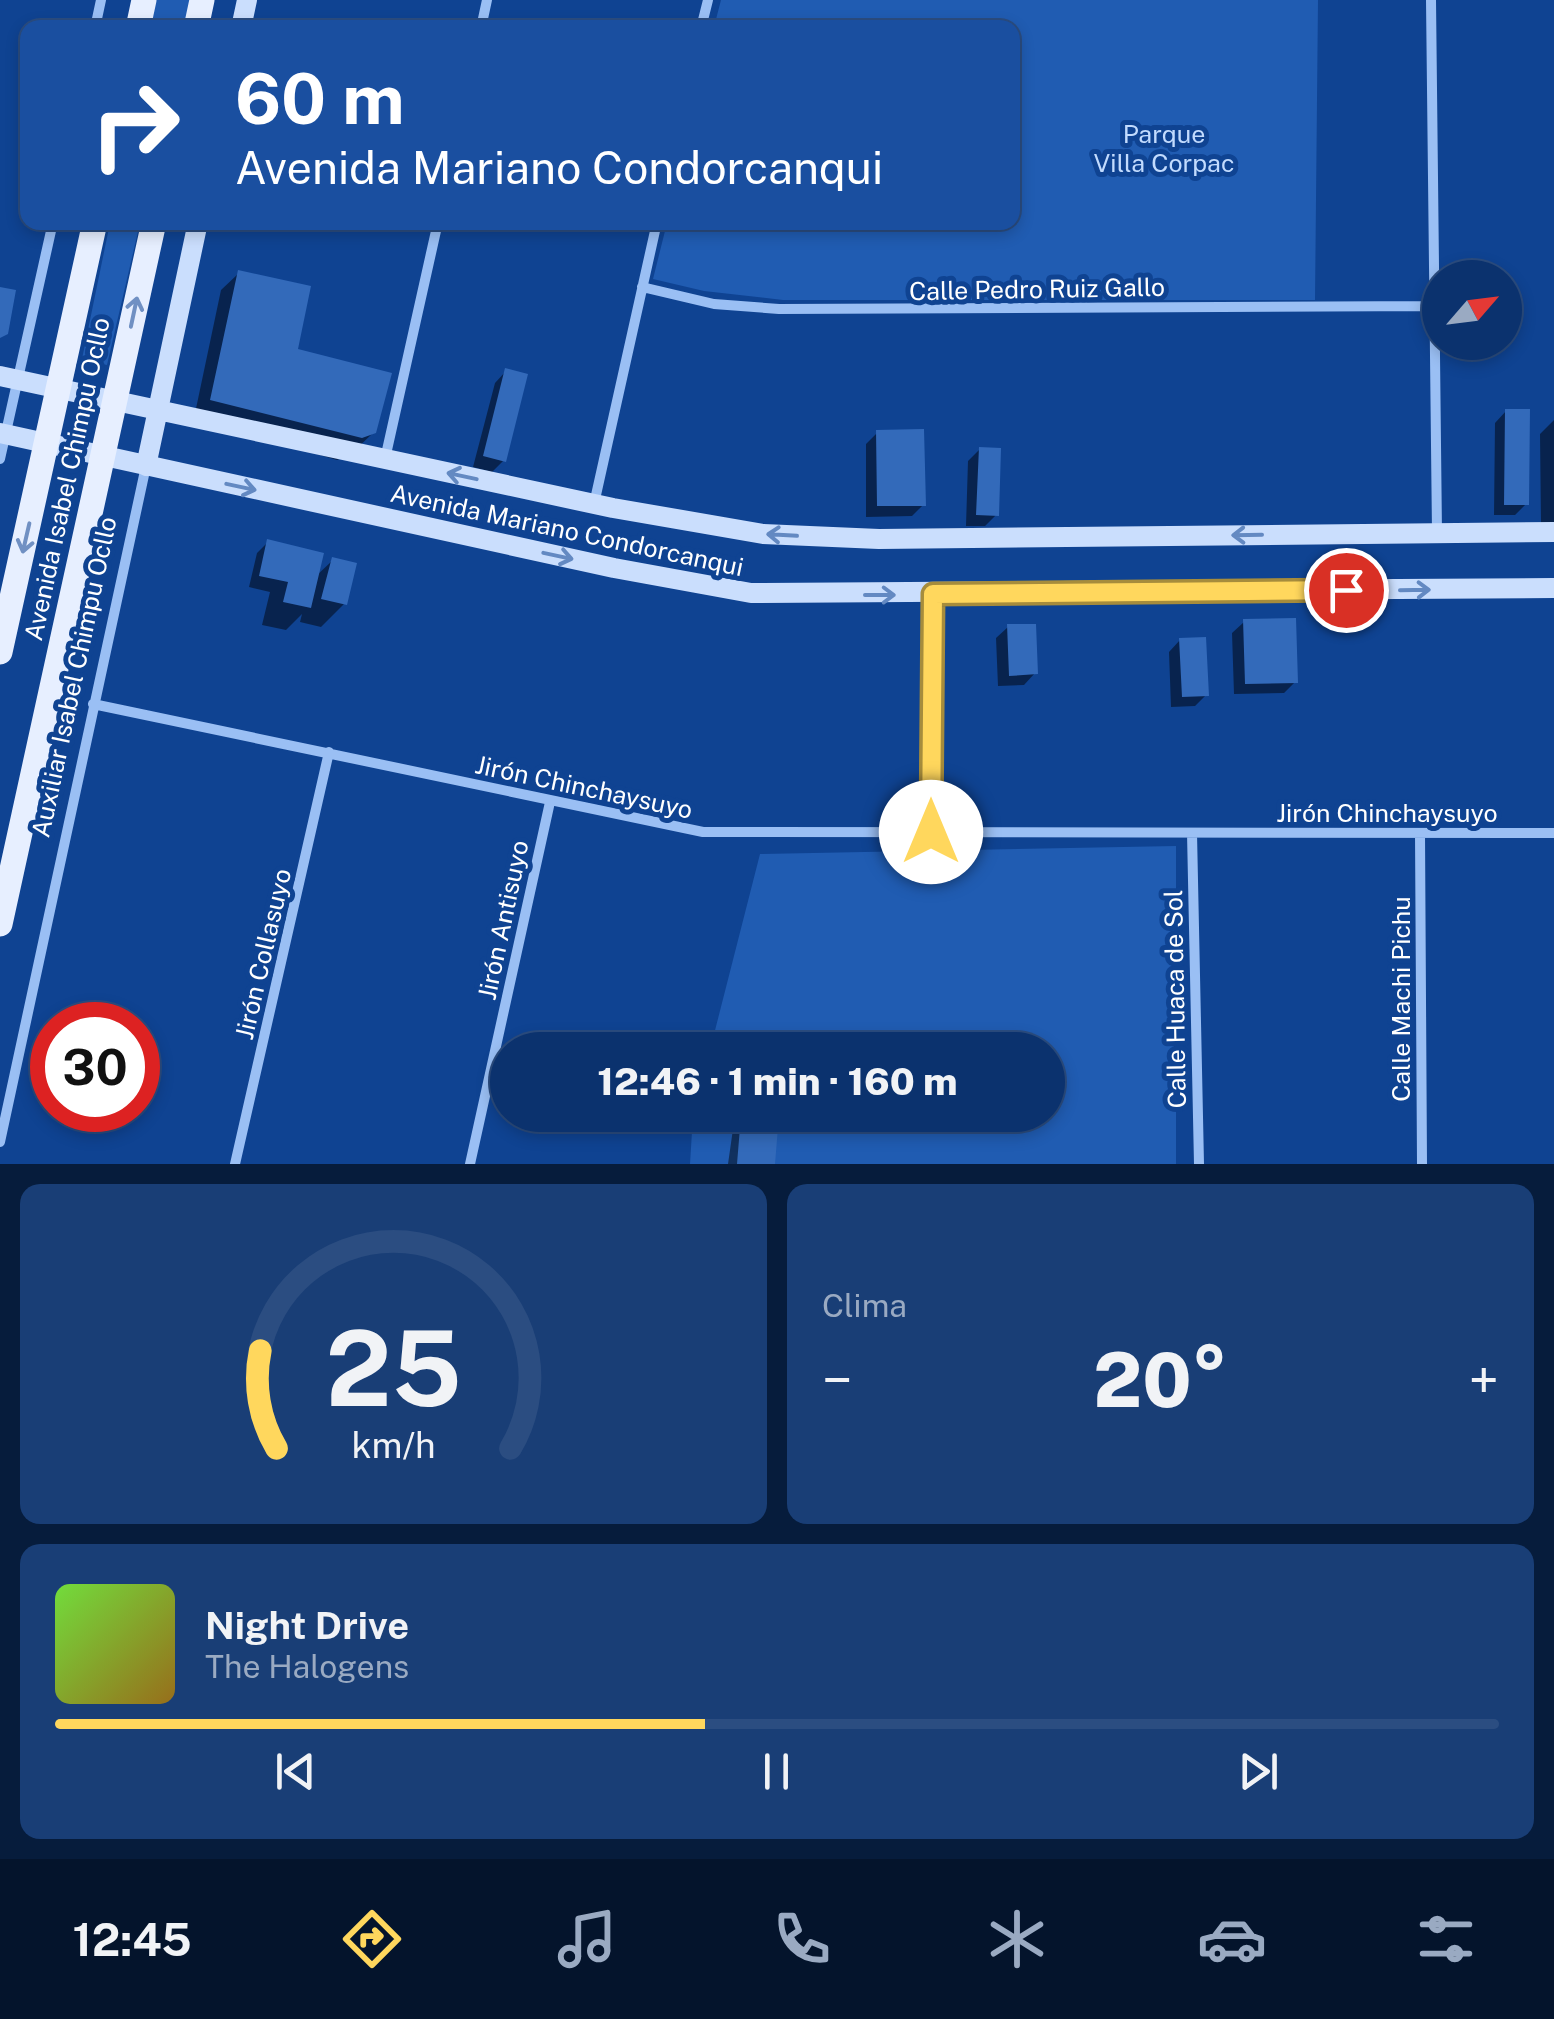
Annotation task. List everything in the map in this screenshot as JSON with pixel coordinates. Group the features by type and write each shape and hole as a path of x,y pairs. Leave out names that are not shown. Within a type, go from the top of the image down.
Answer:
{"main road":[{"name":"Avenida Isabel Chimpu Ocllo","path":"0,652 93,230"},
{"name":"Avenida Isabel Chimpu Ocllo","path":"0,924 152,230"},
{"name":"Auxiliar Isabel Chimpu Ocllo","path":"146,466 196,230"},
{"name":"Avenida Mariano Condorcanqui","path":"9,378 594,504 763,534 830,538 1554,532"},
{"name":"Avenida Mariano Condorcanqui","path":"3,433 697,585 805,595 1554,588"}],"street":[{"path":"1431,0 1434,260"},
{"path":"0,459 9,378 51,230"},
{"path":"385,459 436,230"},
{"path":"594,504 655,230"},
{"name":"Calle Pedro Ruiz Gallo","path":"642,287 714,304 779,310 1422,306"},
{"path":"1435,360 1437,533"},
{"name":"Auxiliar Isabel Chimpu Ocllo","path":"0,1142 146,466"},
{"path":"931,832 933,594"},
{"name":"Jirón Chinchaysuyo","path":"94,704 703,832 1554,833"},
{"name":"Jirón Collasuyo","path":"236,1164 329,752"},
{"name":"Jirón Antisuyo","path":"470,1164 550,802"},
{"name":"Calle Huaca de Sol","path":"1192,833 1199,1164"},
{"name":"Calle Machi Pichu","path":"1420,833 1422,1164"}],"green space":[{"path":"156,0 190,0 186,20 152,20"},
{"name":"Parque Villa Corpac","path":"721,0 1318,0 1315,300 783,300 704,291 653,279 665,230 1020,230 1020,20 716,20"},
{"path":"109,230 138,230 107,365 82,359"},
{"path":"1176,846 1176,1164 690,1164 692,1132 1065,1132 1065,1032 715,1032 760,854"}],"building":[{"path":"238,270 311,286 298,349 392,373 376,433 362,438 210,400"},
{"path":"0,287 16,290 8,334 0,338"},
{"path":"505,368 528,374 506,462 483,456"},
{"path":"1505,409 1530,409 1529,505 1504,505"},
{"path":"924,429 926,506 877,506 876,430"},
{"path":"979,447 1001,448 999,516 976,515"},
{"path":"267,539 324,553 311,608 283,602 288,582 259,576"},
{"path":"332,557 357,563 347,605 321,599"},
{"path":"1296,618 1298,683 1245,684 1243,619"},
{"path":"1007,624 1036,624 1038,674 1009,676"},
{"path":"1206,637 1209,696 1182,697 1179,638"},
{"path":"740,1132 778,1132 775,1164 737,1164"}],"route":[{"path":"931,832 933,594 1346,590"}]}
